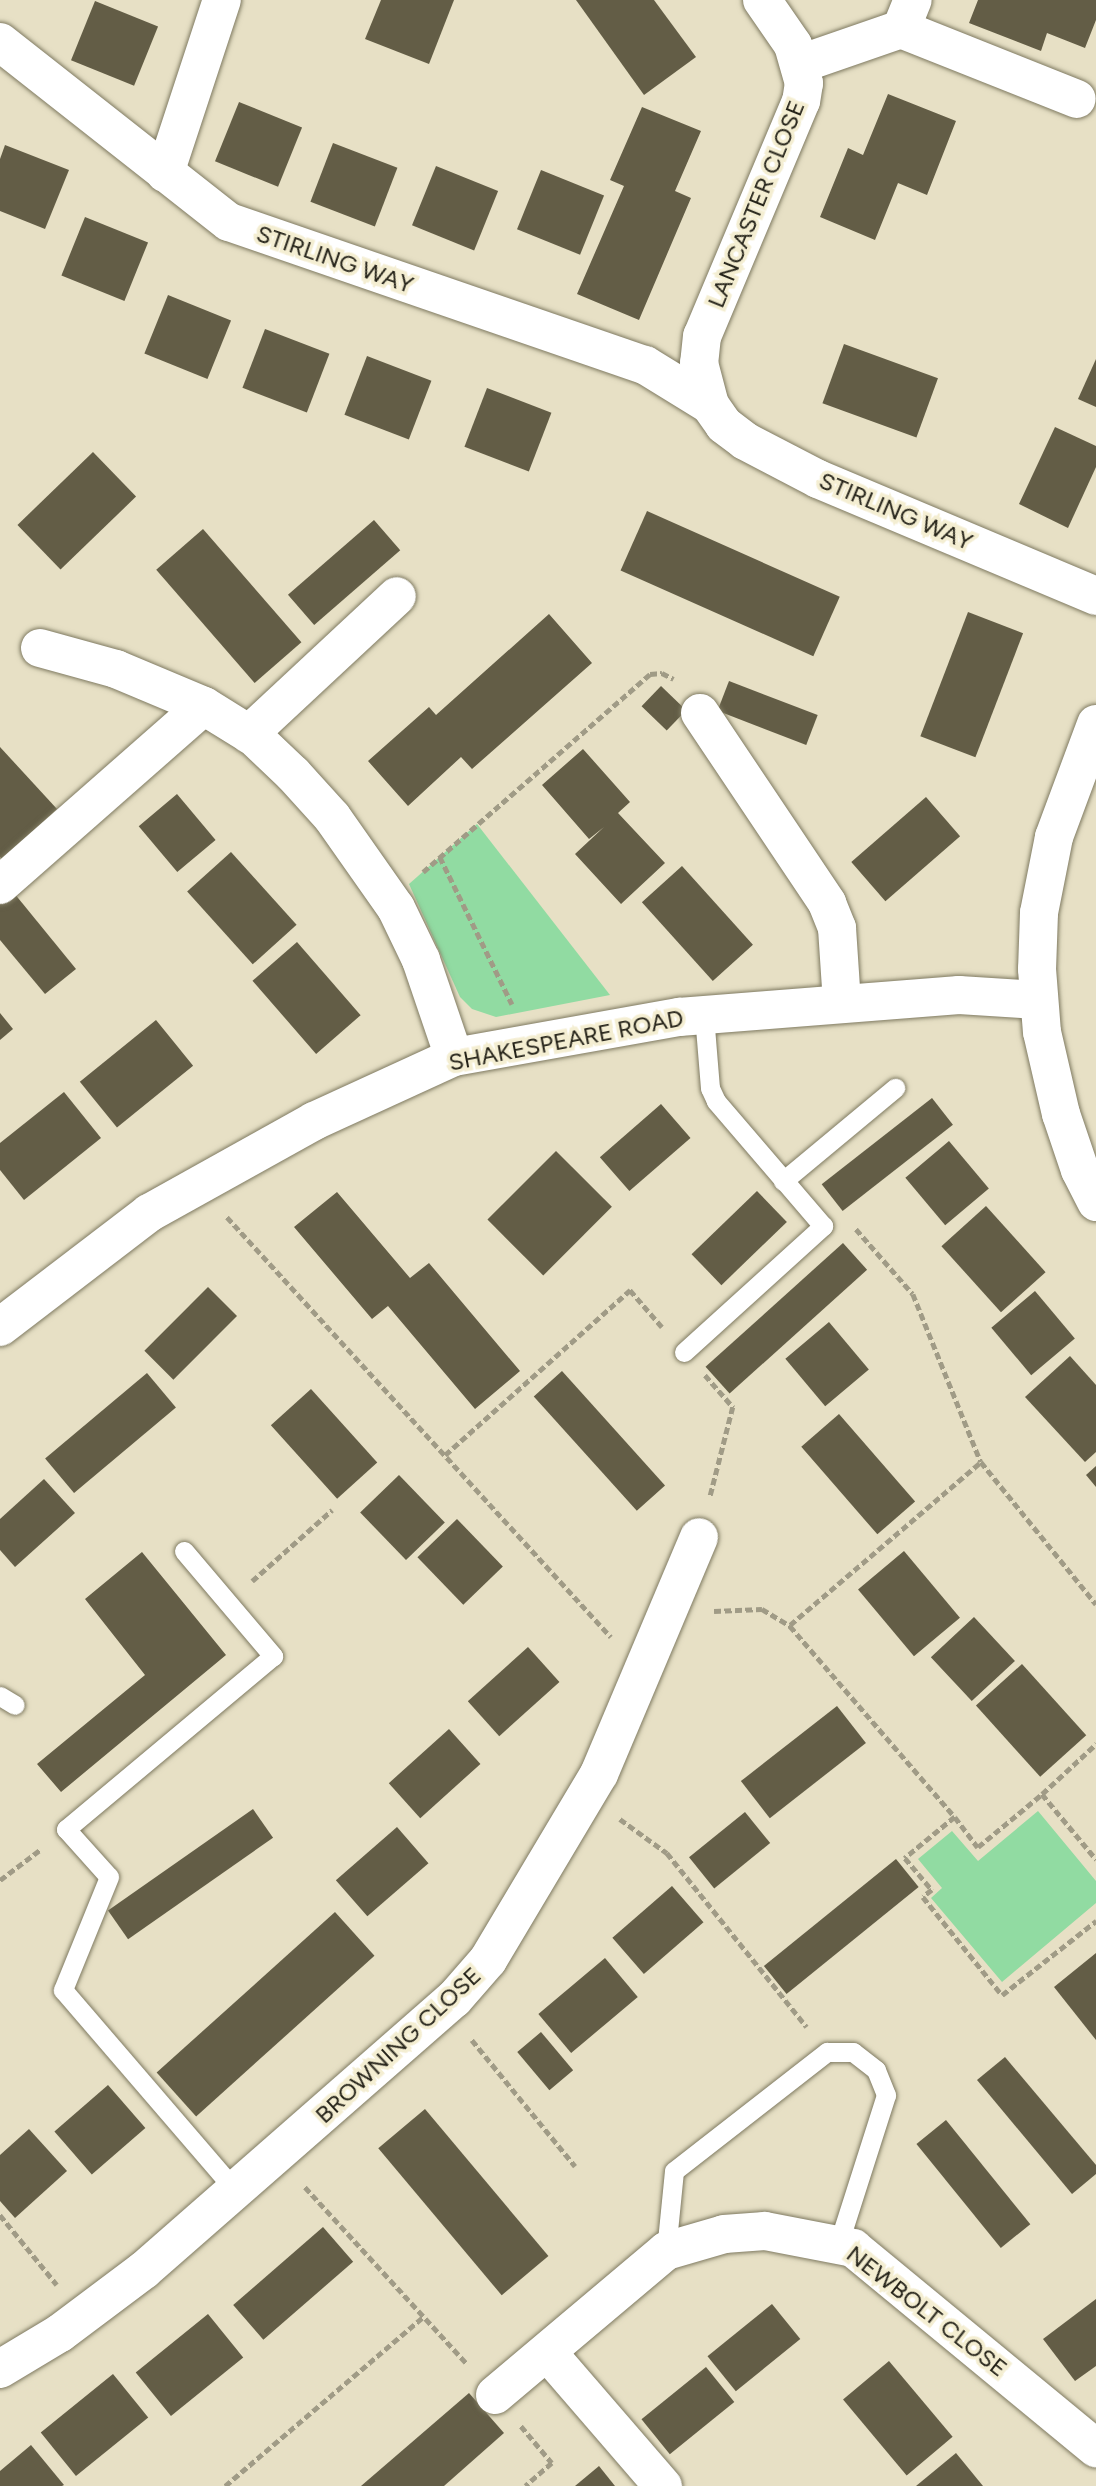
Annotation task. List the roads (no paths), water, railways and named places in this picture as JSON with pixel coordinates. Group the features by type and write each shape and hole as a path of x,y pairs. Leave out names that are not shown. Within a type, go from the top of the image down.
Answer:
{"street":[{"path":"164,173 222,0"},
{"name":"LANCASTER CLOSE","path":"705,390 702,336 801,101 800,64 793,45 762,0"},
{"path":"800,64 907,15 1077,99"},
{"name":"STIRLING WAY","path":"0,41 229,222 645,365 705,390 724,425 745,441 818,479 1096,596"},
{"path":"249,734 397,596"},
{"path":"40,648 116,669 204,706 249,734 332,817 391,899 421,960 454,1057"},
{"path":"0,885 204,706"},
{"path":"700,713 827,903 838,928 842,1004"},
{"path":"1095,727 1065,802 1043,885 1038,1000 1061,1114 1080,1170 1096,1202"},
{"name":"SHAKESPEARE ROAD","path":"0,1327 149,1213 314,1121 454,1057 704,1015 959,995 1038,1000"},
{"name":"BROWNING CLOSE","path":"0,2369 144,2270 444,2007 488,1960 584,1803 699,1537"},
{"name":"NEWBOLT CLOSE","path":"495,2395 666,2251 724,2234 756,2232 839,2242 870,2259 1096,2448"},
{"path":"548,2353 663,2486"}],"lane":[{"path":"684,1352 823,1227 716,1101 710,1088 704,1015"},
{"path":"783,1181 895,1088"},
{"path":"184,1551 273,1657 66,1829 109,1877 63,1990 236,2191"},
{"path":"666,2251 674,2171 827,2052 853,2052 876,2070 886,2095 839,2242"}]}
